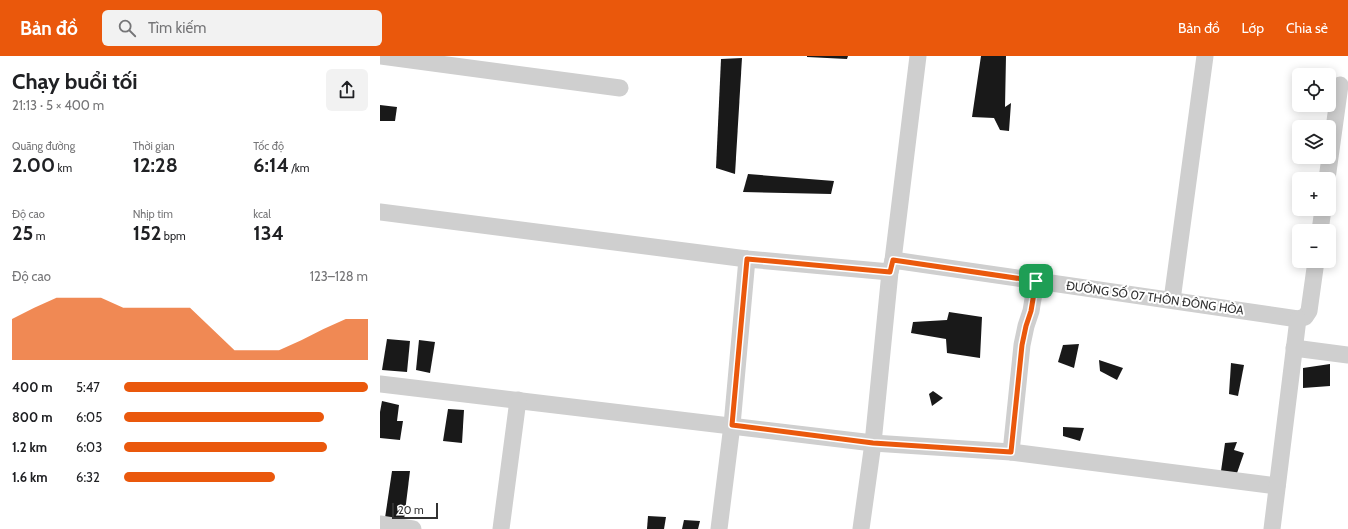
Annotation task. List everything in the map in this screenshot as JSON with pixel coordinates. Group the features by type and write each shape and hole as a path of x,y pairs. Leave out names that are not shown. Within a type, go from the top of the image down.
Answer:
{"street":[{"path":"380,56 620,88"},
{"path":"861,529 873,443 891,266 918,56"},
{"path":"1172,300 1205,56"},
{"path":"1328,172 1340,85"},
{"name":"ĐƯỜNG SỐ 07 THÔN ĐÔNG HÒA","path":"380,212 747,259 891,266 1036,281 1298,318"},
{"path":"719,529 732,425 747,259"},
{"path":"1272,529 1298,318 1304,316 1309,311 1315,268"},
{"path":"1011,452 1022,345 1031,311 1036,281"},
{"path":"1294,348 1348,355"},
{"path":"380,384 873,443 1011,452 1277,486"},
{"path":"502,529 518,400"},
{"path":"380,524 413,529"}],"building":[{"path":"807,56 848,56 847,59"},
{"path":"981,56 1006,56 1005,107 1011,103 1009,131 1000,130 994,118 972,117"},
{"path":"742,58 735,174 716,168 721,59"},
{"path":"380,105 397,107 395,121 380,121"},
{"path":"748,174 834,181 831,194 743,192"},
{"path":"949,312 982,317 980,358 947,353 946,339 911,333 913,322 947,320"},
{"path":"387,339 410,341 407,372 382,370"},
{"path":"419,340 435,342 430,373 416,370"},
{"path":"1079,344 1074,368 1058,362 1063,345"},
{"path":"1099,360 1123,368 1117,380 1100,371"},
{"path":"1231,363 1244,365 1238,396 1229,394"},
{"path":"1330,364 1330,386 1303,388 1303,368"},
{"path":"933,391 943,398 932,406 929,394"},
{"path":"382,401 399,405 397,421 403,421 400,440 380,438 380,412"},
{"path":"448,409 464,410 462,443 443,441"},
{"path":"1063,427 1084,428 1080,441 1063,436"},
{"path":"1237,442 1234,450 1244,453 1237,473 1221,471 1225,443"},
{"path":"392,471 410,471 404,520 385,518"},
{"path":"648,516 666,517 664,529 647,529"},
{"path":"684,520 700,521 698,529 682,529"}],"route":[{"path":"747,259 890,272 893,260 1036,281 1031,311 1022,345 1011,452 873,443 732,425 747,259"}]}
